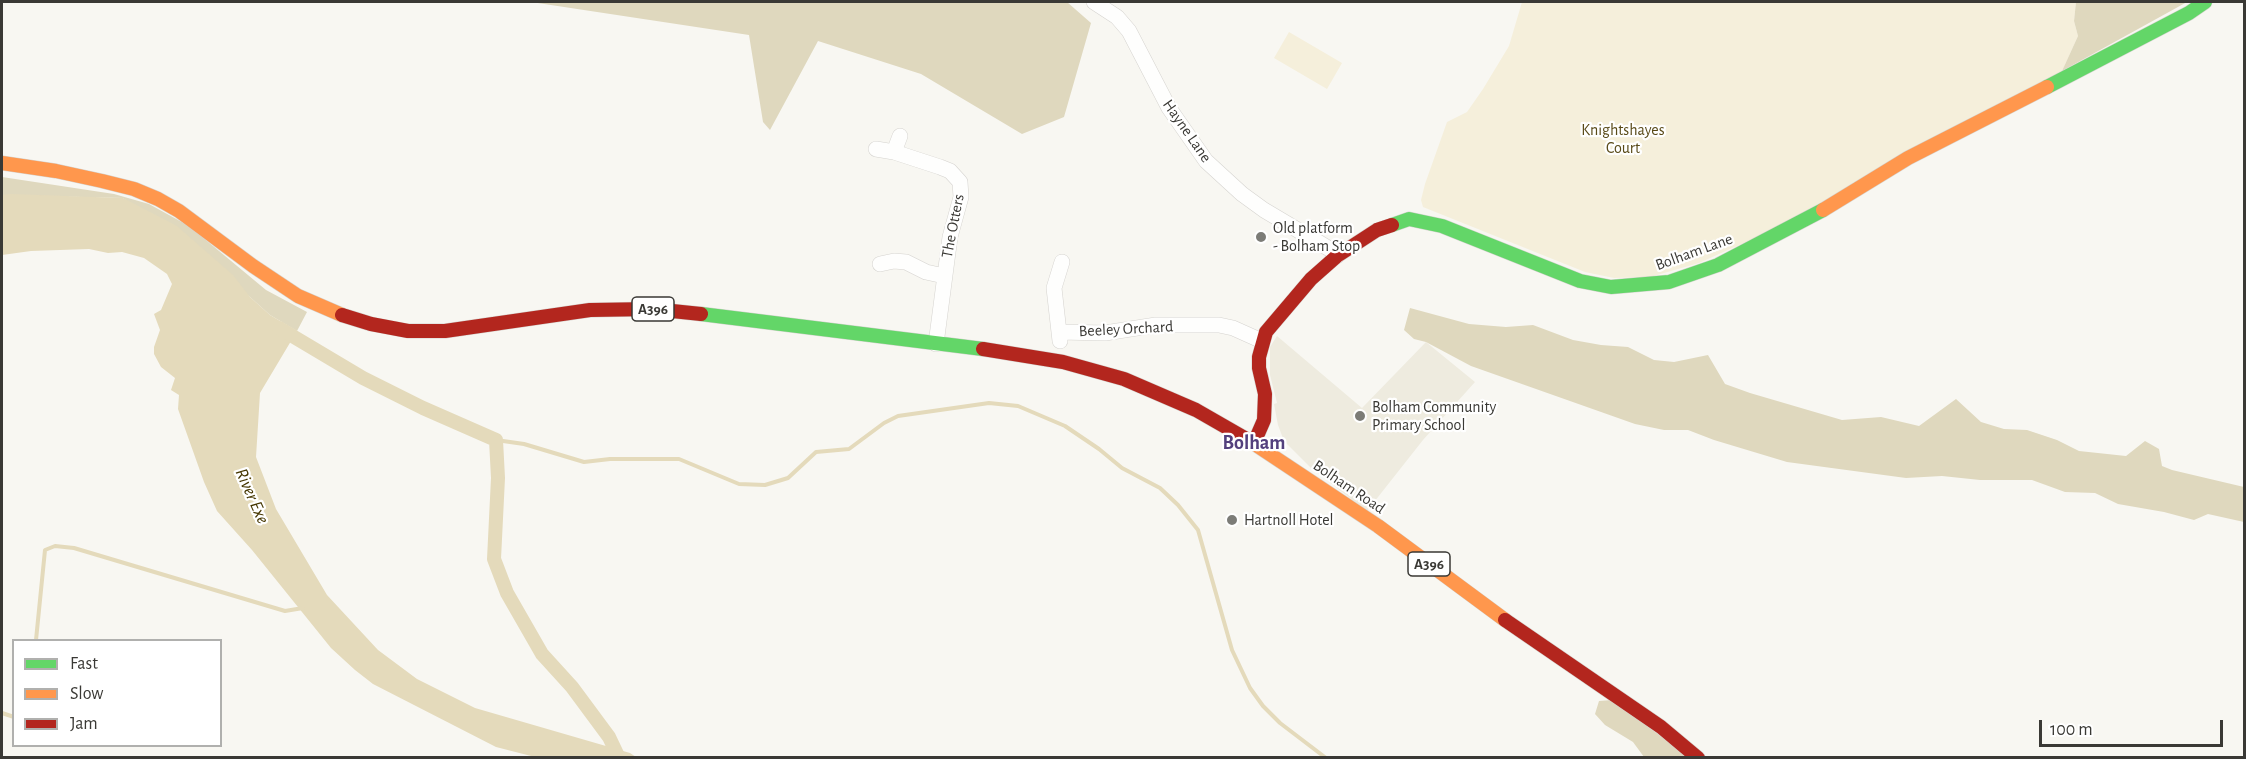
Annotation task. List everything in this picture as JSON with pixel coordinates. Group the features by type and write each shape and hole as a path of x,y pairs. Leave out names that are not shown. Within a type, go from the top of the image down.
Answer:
{"main road":[{"name":"Bolham Lane","path":"1262,341 1266,332 1311,279 1337,256 1377,230 1409,219 1442,226 1580,280 1611,287 1669,282 1718,265 1847,197 1908,158 2159,29 2205,2"},
{"name":"A396","path":"2,163 56,171 134,189 158,199 179,211 298,296 331,312 371,324 408,330 446,331 590,310 653,309 743,318 936,344"},
{"path":"1254,443 1261,430 1265,412 1265,394 1259,368 1262,341"},
{"name":"Bolham Road","path":"936,344 1022,354 1063,362 1113,376 1162,394 1196,410 1254,443 1378,526 1517,629 1661,727 1698,758"}],"street":[{"name":"Hayne Lane","path":"1094,2 1117,17 1129,32 1169,108 1206,161 1242,194 1264,210 1333,251 1337,256"},
{"path":"894,152 900,136"},
{"name":"The Otters","path":"876,149 894,152 950,171 960,182 960,197 950,237 936,344"},
{"path":"880,264 894,261 906,262 926,272 944,276"},
{"name":"Beeley Orchard","path":"1062,262 1054,288 1060,337 1156,325 1219,325 1233,328 1262,341"}],"shaded area":[{"path":"531,2 1067,2 1091,23 1064,117 1022,134 921,74 818,41 770,130 763,122 749,35"},
{"path":"2076,2 2187,2 2062,71 2078,36 2074,21"},
{"path":"2,177 114,194 149,204 189,226 266,290 307,312 297,331 270,315 123,198 2,195"},
{"path":"1410,308 1469,324 1506,327 1533,325 1573,340 1628,347 1654,360 1674,362 1708,355 1725,384 1842,420 1881,417 1919,426 1956,399 1981,422 2004,429 2027,430 2057,440 2079,451 2126,456 2145,441 2159,449 2162,466 2244,487 2244,522 2208,514 2194,520 2118,504 2095,493 2065,492 2032,480 1980,480 1942,476 1906,478 1787,462 1688,430 1664,430 1635,424 1471,366 1426,342 1414,339 1404,330"},
{"name":"Bolham Community Primary School","path":"1277,336 1362,408 1426,342 1475,382 1423,440 1367,511 1311,468 1284,441 1278,425 1274,404 1277,403 1270,375 1270,347"},
{"path":"1612,700 1689,757 1644,757 1633,742 1605,725 1595,714 1599,701"}],"green space":[{"name":"Knightshayes Court","path":"1522,2 2076,2 2074,21 2078,36 2062,71 1786,224 1699,263 1650,277 1614,278 1585,272 1423,207 1421,200 1425,184 1447,122 1467,112 1483,89 1509,46"},
{"path":"1289,32 1342,63 1327,89 1274,58"}],"water":[{"name":"River Exe","path":"2,195 123,198 177,226 233,275 250,297 270,315 297,331 260,393 256,457 276,509 327,595 378,650 417,679 475,708 630,753 636,757 535,757 496,747 373,684 355,670 331,648 252,550 217,511 178,409 179,395 171,390 175,378 161,367 154,354 160,330 154,314 161,310 172,284 167,274 144,258 122,252 108,253 89,249 31,251 2,255"}],"waterway":[{"path":"279,328 363,378 423,408 496,440 498,478 494,559 507,593 542,654 572,687 609,737 619,758"},
{"path":"496,440 524,444 584,462 610,459 679,459 739,484 765,485 788,478 816,452 849,449 884,423 898,416 989,403 1018,406 1065,426 1122,468 1160,488 1178,505 1198,530 1232,650 1250,688 1263,706 1280,723 1326,758"},
{"path":"36,639 45,550 55,546 74,548 285,611 303,608"},
{"path":"2,713 12,716"}],"traffic: fast":[{"path":"2047,87 2189,13 2205,2"},
{"path":"1392,225 1409,219 1442,226 1580,281 1611,287 1669,282 1718,265 1823,210"},
{"path":"701,314 983,349"}],"traffic: slow":[{"path":"1823,210 1908,158 2047,87"},
{"path":"2,163 102,181 134,189 158,199 179,211 298,296 342,315"},
{"path":"1250,441 1378,526 1505,620"}],"traffic: jam":[{"path":"1254,443 1264,420 1265,394 1259,357 1266,332 1311,279 1337,256 1377,230 1392,225"},
{"path":"342,315 371,324 408,331 445,331 590,310 653,309 701,314"},
{"path":"983,349 1063,362 1124,379 1196,410 1250,441"},
{"path":"1505,620 1661,727 1698,758"}],"place":[{"name":"Old platform - Bolham Stop","path":"1261,237"},
{"name":"Bolham Community Primary School","path":"1360,416"},
{"name":"Hartnoll Hotel","path":"1232,520"}],"district":[{"name":"Bolham","path":"1254,443"}]}
